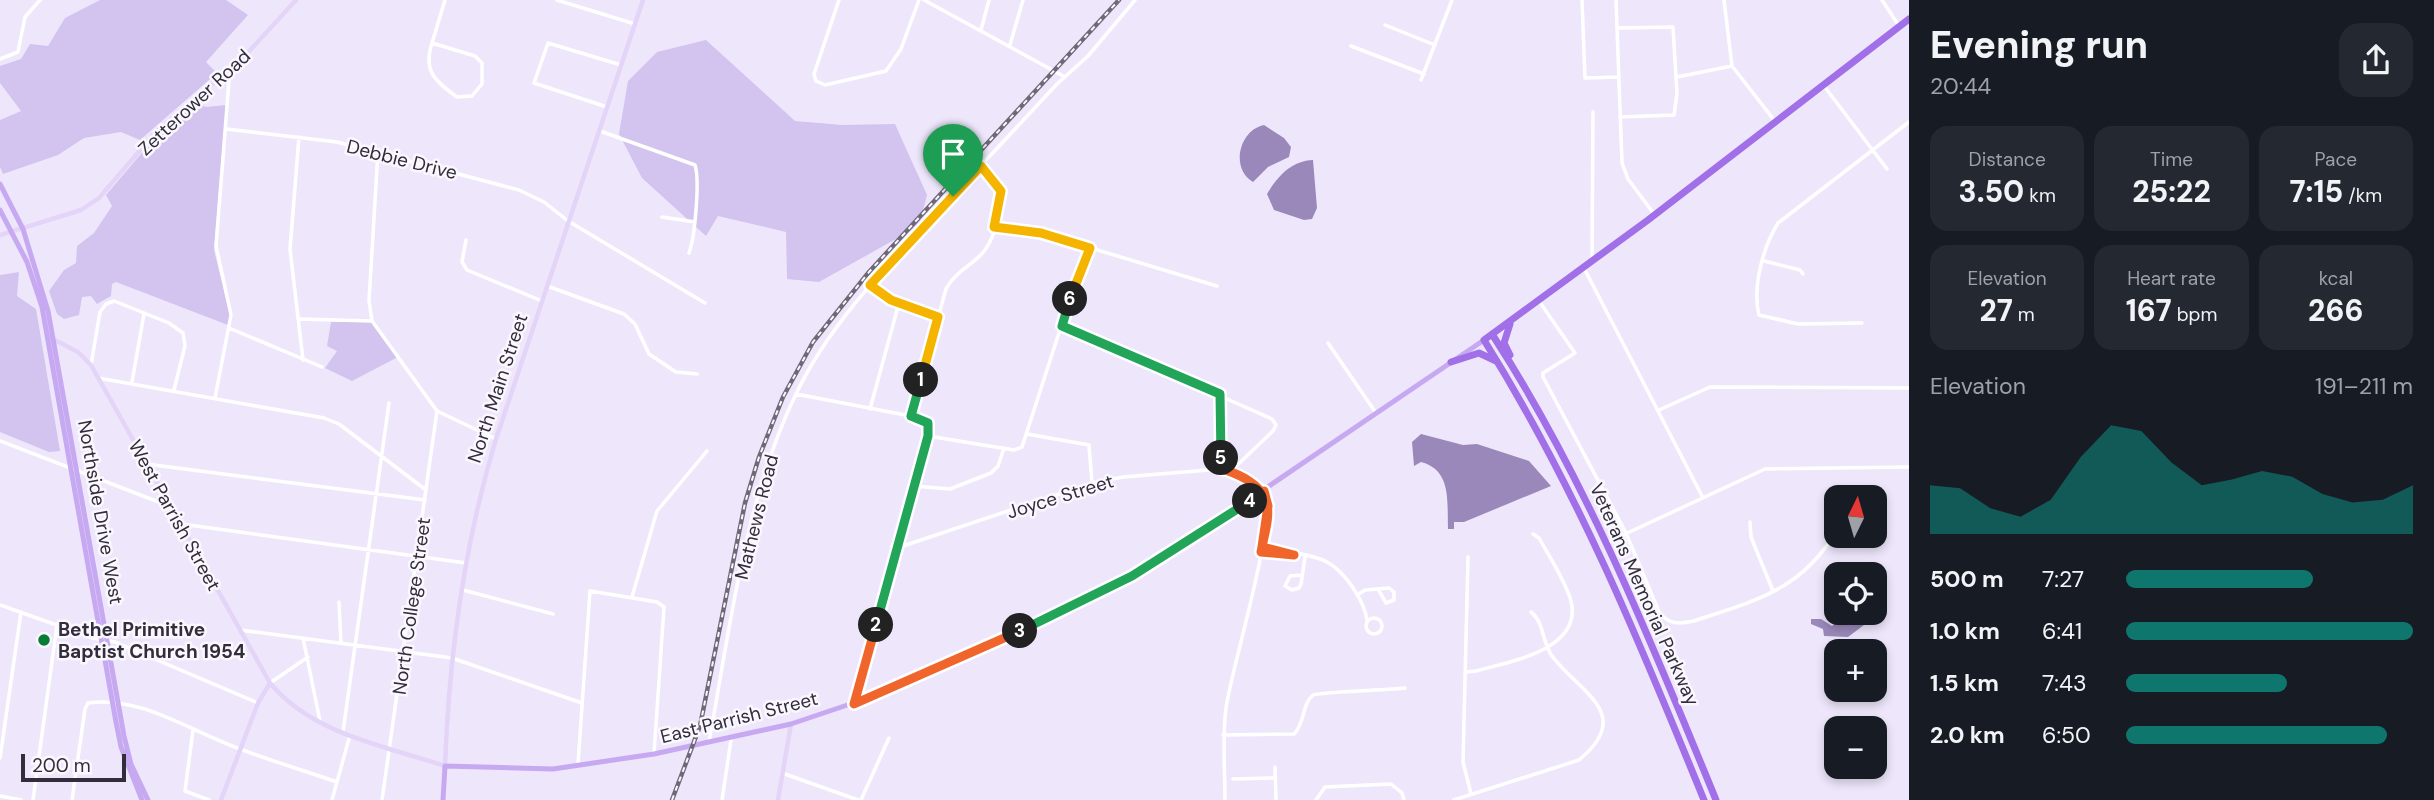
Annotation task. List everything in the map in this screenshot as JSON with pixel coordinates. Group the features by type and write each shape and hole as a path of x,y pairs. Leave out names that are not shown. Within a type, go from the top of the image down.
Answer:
{"highway":[{"path":"1484,340 1584,268 1909,19"},
{"path":"1512,320 1504,343 1540,411"},
{"name":"Veterans Memorial Parkway","path":"1492,334 1540,411 1608,542 1716,800"},
{"name":"Veterans Memorial Parkway","path":"1484,340 1544,440 1605,562 1704,800"},
{"path":"1451,362 1479,353 1498,362"}],"main road":[{"name":"Northside Drive West","path":"0,184 23,229 41,283 76,471 121,747 142,800"},
{"name":"Northside Drive West","path":"0,209 13,231 38,294 51,338"},
{"name":"East Parrish Street","path":"445,766 543,769 578,766 731,740 854,704 994,643 1138,573 1264,491 1484,340"},
{"name":"Northside Drive West","path":"115,701 131,764 148,800"},
{"name":"North Main Street","path":"443,800 445,766"}],"street":[{"path":"0,59 19,52 25,17 40,0"},
{"name":"Zetterower Road","path":"0,234 81,210 99,198 155,133 267,34 296,0"},
{"path":"432,43 475,56 482,63 482,84 472,96 457,97 430,72 427,62 432,43 445,0"},
{"path":"557,0 635,24"},
{"name":"North Main Street","path":"445,766 452,658 466,563 496,439 643,0"},
{"path":"839,0 814,74 816,80 825,85 886,71 901,49 919,0"},
{"path":"924,0 1065,77"},
{"path":"981,30 989,0"},
{"path":"1009,46 1023,0"},
{"name":"Mathews Road","path":"708,744 755,508 771,454 796,394 829,338 870,285 1135,0"},
{"path":"1421,80 1452,0"},
{"path":"1582,0 1585,78 1618,77"},
{"path":"1616,0 1624,173 1654,214"},
{"path":"1724,0 1732,66 1774,120"},
{"path":"1882,0 1899,26"},
{"path":"1385,25 1435,45"},
{"path":"1617,28 1673,27 1677,77 1674,115 1620,117"},
{"path":"607,107 534,83 548,43 621,65"},
{"path":"1351,46 1424,74"},
{"path":"1677,77 1732,66"},
{"path":"215,398 229,328 229,300 216,246 230,68"},
{"path":"1823,85 1887,169"},
{"path":"1592,112 1592,261"},
{"path":"1862,323 1798,324 1759,315 1755,297 1771,234 1778,223 1909,122"},
{"name":"Debbie Drive","path":"226,129 299,137 378,151 519,190 544,202 568,221 705,303"},
{"path":"600,131 695,165 695,222 689,253"},
{"path":"299,137 290,248 303,360"},
{"path":"378,151 369,301 372,321 437,411 496,439"},
{"path":"911,416 949,284 985,250 994,227 1001,191 981,166"},
{"path":"662,217 695,222"},
{"path":"994,227 1041,233 1217,286"},
{"path":"466,240 462,262 467,270 542,301"},
{"path":"928,436 1020,449 1079,271 1090,248"},
{"path":"1764,261 1800,270 1802,274"},
{"path":"1584,268 1702,497"},
{"path":"870,285 882,296 938,317"},
{"path":"547,286 624,314 635,324 649,354 670,370 698,374"},
{"path":"91,365 98,320 106,303 114,301 179,329 185,339 174,390"},
{"path":"1539,301 1574,353 1543,373 1544,377 1626,533 1660,612 1673,623 1694,621 1773,591 1798,578 1824,547"},
{"path":"870,409 899,303"},
{"path":"132,382 144,314"},
{"path":"300,319 372,321"},
{"path":"1062,326 1272,419 1276,425 1231,471"},
{"path":"229,328 322,367"},
{"name":"West Parrish Street","path":"51,338 78,352 91,365 270,683 291,706 320,723 343,732 445,766"},
{"path":"1328,343 1376,413"},
{"path":"97,377 324,418 339,424 426,490"},
{"path":"1659,410 1710,387 1909,388"},
{"path":"796,394 911,416 928,423 928,436 854,704"},
{"path":"1220,394 1221,469"},
{"path":"343,732 389,403"},
{"name":"North College Street","path":"382,800 437,411"},
{"path":"1027,434 1088,444 1092,483"},
{"path":"0,441 169,506"},
{"path":"914,486 950,489 991,473 999,467 1004,448"},
{"path":"632,597 657,511 707,451"},
{"path":"146,464 425,500"},
{"path":"1608,542 1765,469 1909,467"},
{"name":"Joyce Street","path":"897,548 1092,483 1123,477 1221,469 1231,471 1264,491"},
{"path":"1225,800 1223,735 1227,698 1262,549 1268,506 1264,491"},
{"path":"1750,522 1751,537 1773,591"},
{"path":"181,524 466,563"},
{"path":"1465,672 1548,648 1567,628 1572,607 1539,538 1532,534"},
{"path":"1262,549 1329,564 1365,608 1367,620 1370,634 1380,632 1379,620 1367,620"},
{"path":"1302,575 1290,576 1285,586 1296,589 1302,575 1305,557"},
{"path":"1468,557 1463,762 1471,794"},
{"path":"1357,595 1365,590 1378,589 1392,589 1394,600 1386,603 1378,589"},
{"path":"463,590 553,614"},
{"path":"578,766 590,591 654,601 664,607 654,754"},
{"path":"339,602 341,643"},
{"path":"0,605 104,640 258,703"},
{"path":"0,758 21,612"},
{"path":"1454,800 1579,760 1595,746 1602,733 1603,715 1596,700 1548,648 1537,616 1531,612"},
{"path":"33,800 57,625"},
{"path":"240,630 452,658 582,703"},
{"path":"303,638 320,723"},
{"path":"221,800 258,703 270,683 307,657"},
{"path":"1223,735 1294,733 1303,722 1309,699 1319,693 1359,693 1405,688"},
{"path":"72,800 85,709 88,703 115,701 240,749 337,782"},
{"path":"778,800 791,724"},
{"path":"192,730 185,791 209,800"},
{"path":"332,800 351,734"},
{"path":"782,773 859,800 890,738"},
{"path":"722,800 731,740"},
{"path":"1275,767 1276,800"},
{"path":"1233,779 1275,778"},
{"path":"1316,800 1325,787 1391,784 1402,793 1404,800"},
{"path":"0,796 18,800"}],"shaded area":[{"path":"100,0 226,0 248,15 206,62 217,73 140,140 121,132 84,138 58,155 3,174 0,167 0,120 21,111 0,83 0,66 21,59 30,44 48,46 65,18"},
{"path":"706,40 795,121 842,125 895,124 927,195 919,226 819,282 787,279 786,232 718,216 706,236 642,178 619,134 628,81 657,52"},
{"path":"197,103 206,107 226,105 214,250 230,315 228,325 116,282 112,284 111,296 97,304 91,296 82,297 79,315 64,319 57,314 49,291 64,270 76,263 77,246 94,233 112,206 106,195 152,141"},
{"path":"1264,125 1284,138 1291,147 1289,157 1268,167 1253,182 1242,168 1240,151 1248,134"},
{"path":"1313,160 1317,208 1312,219 1304,220 1274,210 1267,194 1276,181 1292,166"},
{"path":"19,272 17,296 36,309 60,451 49,452 0,432 0,275"},
{"path":"371,321 398,357 352,381 325,368 337,351 327,346 331,322"},
{"path":"1421,434 1463,445 1477,444 1529,461 1551,486 1464,522 1454,522 1454,529 1448,529 1446,488 1443,480 1431,466 1421,462 1414,466 1412,442"},
{"path":"1811,619 1821,619 1824,625 1864,625 1848,637 1824,636 1823,629 1811,624"}],"railway":[{"path":"672,800 700,726 745,503 759,457 783,397 813,342 869,272 1119,0"}],"place":[{"name":"Bethel Primitive Baptist Church 1954","path":"44,640"}],"route":[{"path":"953,196 870,285 882,296 938,317 911,416 928,423 928,436 854,704 994,643 1132,576 1191,541 1264,491 1268,506 1262,547 1294,555 1261,552 1268,506 1268,500 1264,491 1231,471 1221,469 1220,394 1062,326 1079,271 1090,248 1041,233 994,227 1001,203 1001,191 995,179 981,166 953,196"}]}
